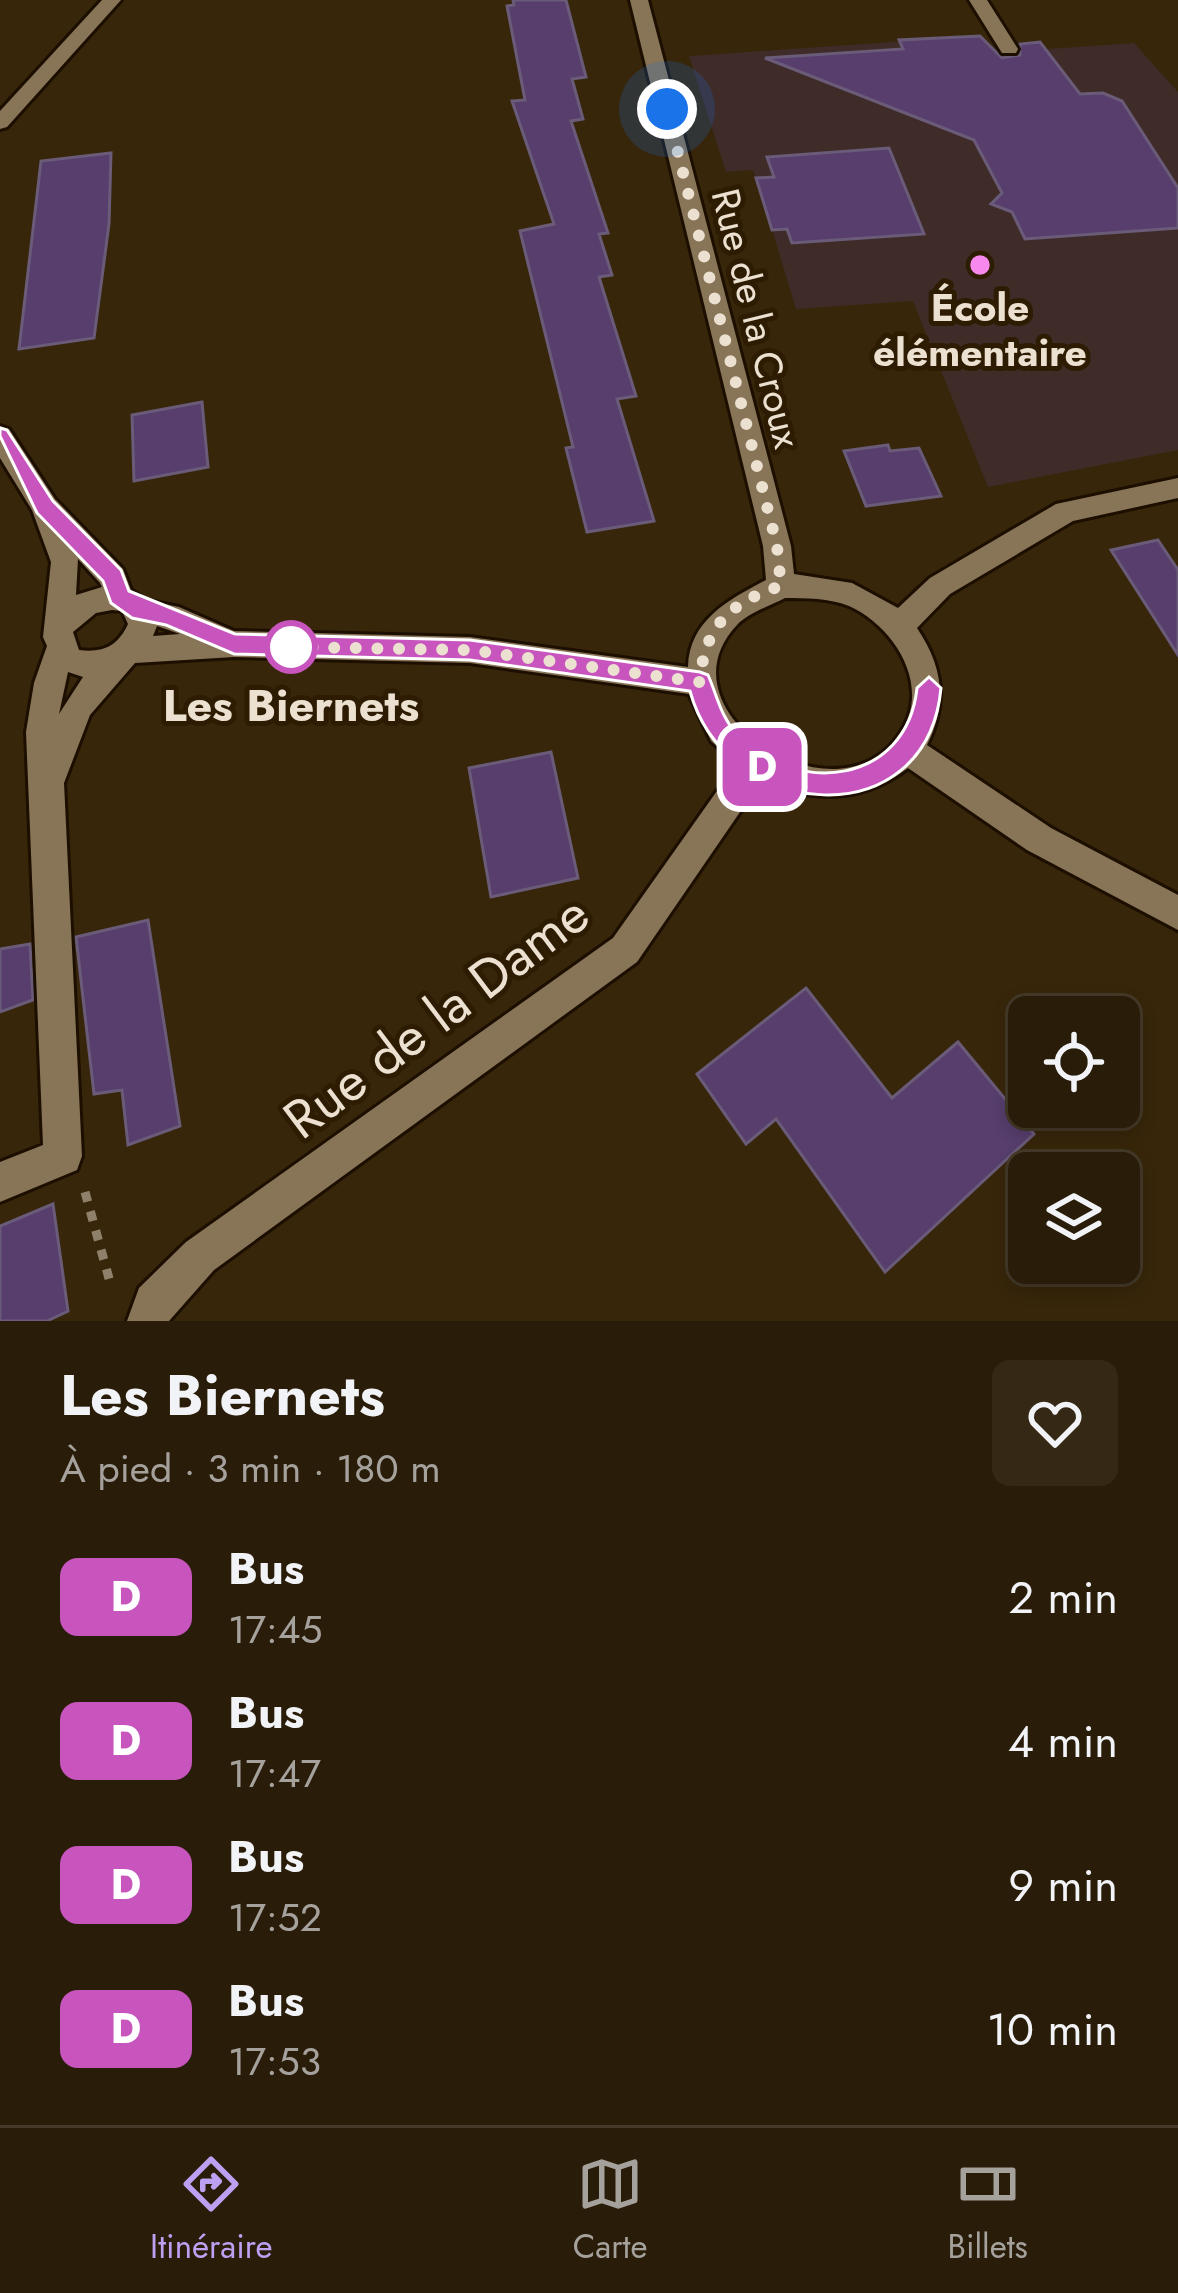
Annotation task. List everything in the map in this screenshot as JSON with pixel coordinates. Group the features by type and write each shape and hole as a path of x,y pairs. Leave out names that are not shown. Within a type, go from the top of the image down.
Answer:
{"street":[{"path":"0,123 112,0"},
{"name":"Rue de la Croux","path":"639,0 777,546 781,586"},
{"path":"978,0 1009,49"},
{"path":"0,436 45,507 113,577 143,624 123,655 77,707 49,783"},
{"path":"899,626 940,586 1066,512 1178,488"},
{"path":"0,1182 63,1156 49,783 40,751 45,691 62,637 65,562 45,507"},
{"path":"781,586 823,586 864,600 899,626 920,655 929,688 926,720 910,750 879,773 839,784 796,781 755,764 728,741 708,712 700,682 702,648 719,619 746,597 781,586"},
{"path":"62,637 87,602 129,604 234,644"},
{"path":"62,637 82,666 123,655 234,644 470,650 700,682"},
{"path":"910,750 978,802 1114,884 1178,914"},
{"name":"Rue de la Dame","path":"148,1321 154,1303 200,1256 626,950 755,764"}],"path":[{"path":"63,1156 80,1176 116,1300"}],"shaded area":[{"name":"École élémentaire","path":"980,36 993,53 1134,43 1178,92 1178,450 988,487 913,301 796,309 765,206 782,196 762,197 753,170 726,172 689,56"}],"building":[{"path":"513,0 566,0 586,77 572,79 583,119 571,121 608,233 599,234 612,275 599,277 636,396 617,399 654,521 587,532 566,448 573,447 520,231 554,224 512,101 525,100 507,6 514,5"},
{"path":"980,36 1002,58 1020,55 1020,44 1040,42 1080,94 1103,93 1122,101 1178,188 1178,228 1025,239 1012,212 991,204 1002,193 974,140 765,58 903,49 899,40"},
{"path":"889,148 924,234 792,243 787,229 772,230 756,178 774,177 767,157"},
{"path":"111,153 109,224 94,338 19,349 41,161"},
{"path":"202,402 208,467 134,481 132,415"},
{"path":"888,445 890,451 919,448 941,496 866,506 844,451"},
{"path":"1158,540 1178,570 1178,655 1111,550"},
{"path":"551,752 578,878 491,897 469,768"},
{"path":"148,920 180,1126 128,1145 122,1090 94,1094 76,937"},
{"path":"30,944 33,1000 0,1012 0,949"},
{"path":"806,988 892,1098 958,1042 1008,1103 1008,1128 1029,1128 1034,1134 1015,1152 1008,1152 1008,1158 885,1272 776,1119 746,1144 697,1074"},
{"path":"53,1204 68,1311 47,1321 0,1321 0,1226"}],"bus line":[{"name":"D","path":"0,436 45,507 113,577 119,597 140,611 169,616 234,644 470,650 700,682 708,712 728,741 755,764 796,781 839,784 879,773 910,750 926,720 929,688"}],"place":[{"name":"École élémentaire","path":"980,265"},
{"name":"Les Biernets","path":"291,647"}],"route":[{"path":"291,647 470,650 700,682 702,648 719,619 746,597 781,586 777,546 667,109"}]}
